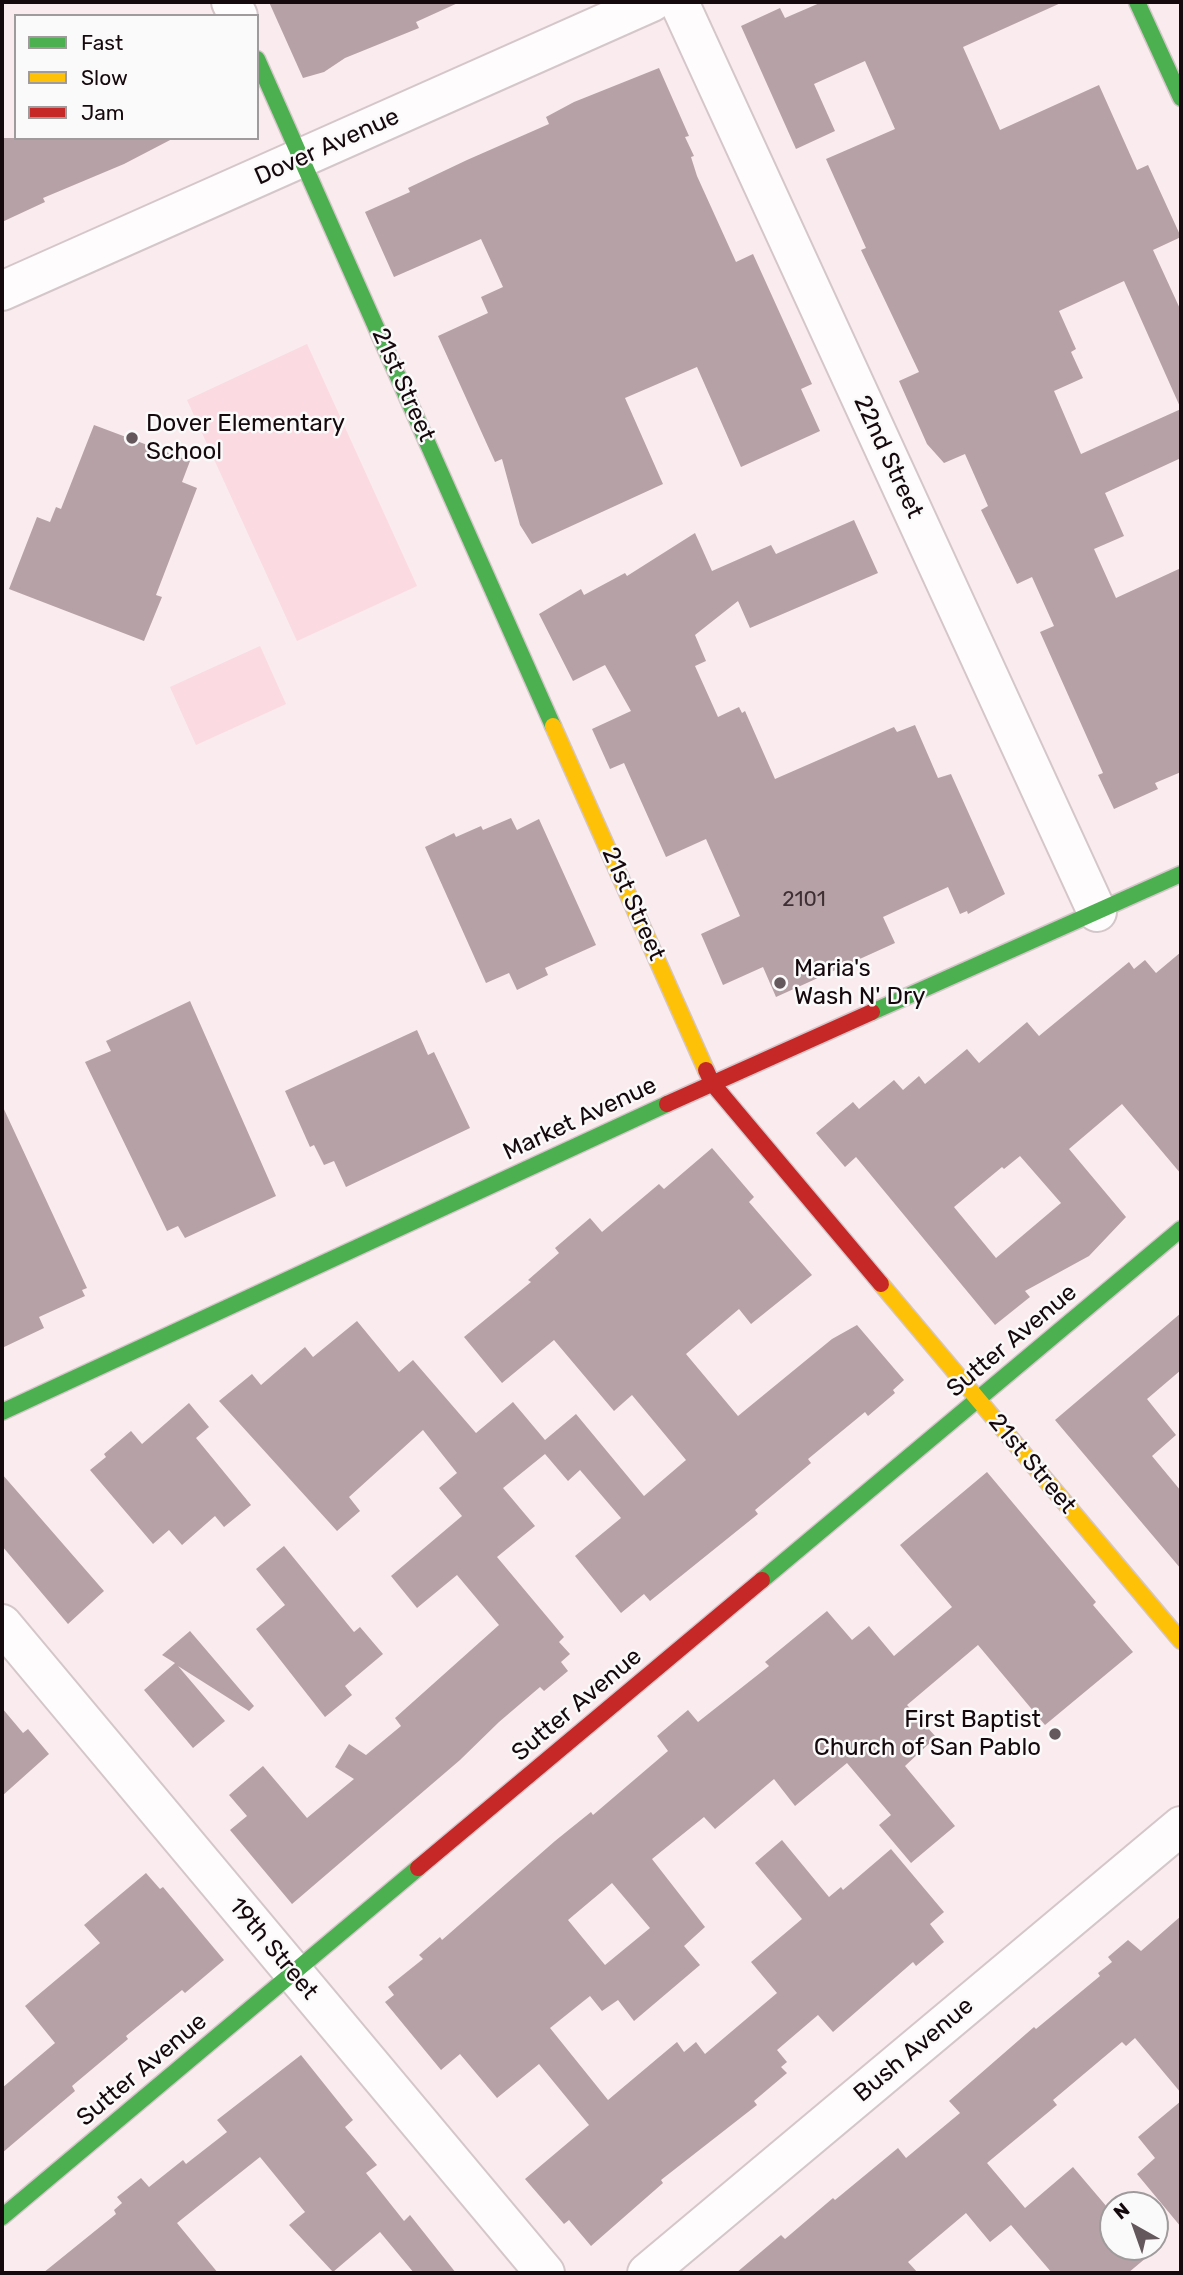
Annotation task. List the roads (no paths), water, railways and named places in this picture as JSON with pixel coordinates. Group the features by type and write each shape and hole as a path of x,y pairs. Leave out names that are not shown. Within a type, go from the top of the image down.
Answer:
{"street":[{"name":"Dover Avenue","path":"2,291 652,2"},
{"name":"22nd Street","path":"679,2 1097,912"},
{"path":"1138,2 1181,98"},
{"name":"21st Street","path":"259,63 712,1083 1181,1641"},
{"name":"Market Avenue","path":"2,1412 712,1083 1181,874"},
{"name":"Sutter Avenue","path":"2,2217 1181,1229"},
{"name":"19th Street","path":"3,1628 545,2273"},
{"name":"Bush Avenue","path":"647,2273 1181,1826"}],"place":[{"name":"Dover Elementary School","path":"132,438"},
{"name":"Maria's Wash N' Dry","path":"780,983"},
{"name":"First Baptist Church of San Pablo","path":"1055,1734"}]}
